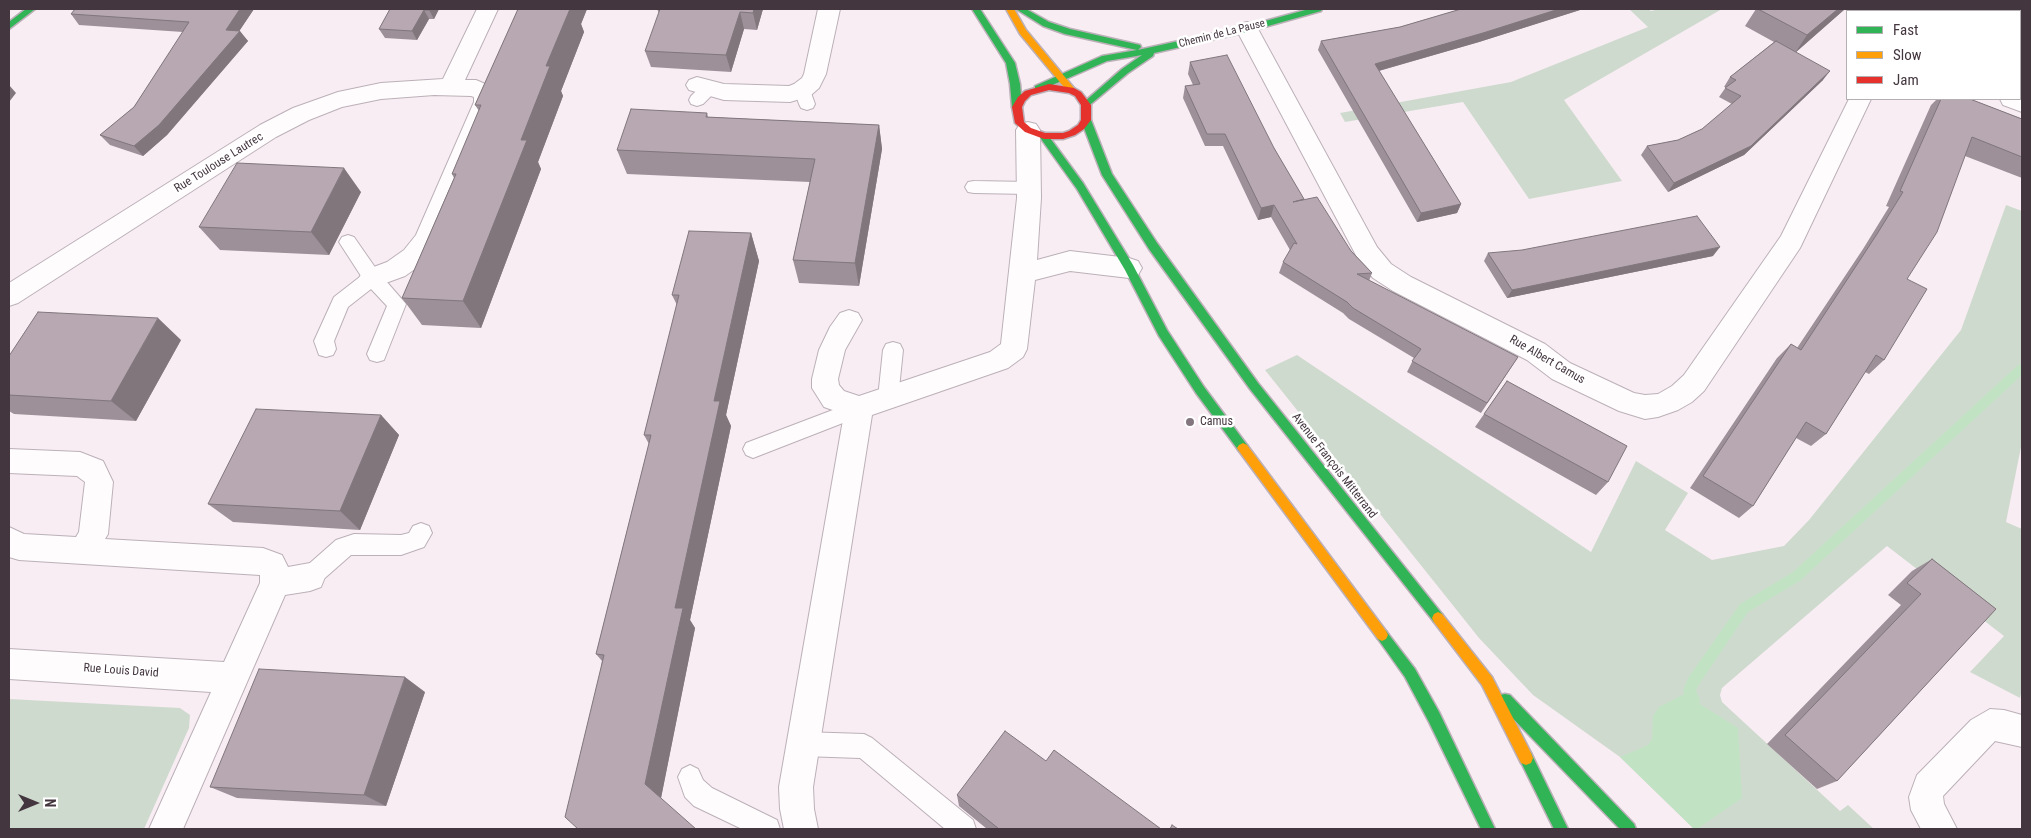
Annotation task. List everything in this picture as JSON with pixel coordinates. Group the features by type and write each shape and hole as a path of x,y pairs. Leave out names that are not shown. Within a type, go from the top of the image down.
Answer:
{"street":[{"path":"9,26 31,9"},
{"path":"451,87 487,9"},
{"path":"700,91 790,94 804,97 815,74 829,9"},
{"path":"976,9 1010,63 1015,84 1017,115 1020,123 1043,140 1080,186 1129,268 1163,333 1200,390 1410,673 1434,716 1488,829"},
{"path":"1010,9 1023,32 1071,90"},
{"name":"Chemin de La Pause","path":"1020,9 1046,24 1068,32 1155,50"},
{"name":"Chemin de La Pause","path":"1038,88 1105,58 1155,50 1247,29 1318,9"},
{"name":"Rue Albert Camus","path":"1247,29 1368,254 1382,271 1402,284 1536,352 1561,371 1629,403 1644,407 1658,406 1668,402 1682,394 1694,382 1791,241 1860,100"},
{"name":"Chemin de La Pause","path":"1086,105 1125,71 1155,50"},
{"path":"1017,107 1028,93 1038,88 1049,86 1071,90 1078,94 1086,105 1079,126 1043,140"},
{"name":"Rue Toulouse Lautrec","path":"9,296 268,131 301,114 357,94 404,88 476,88 485,96 485,102 426,239 413,257 396,269 372,278"},
{"name":"Avenue François Mitterrand","path":"1079,126 1097,153 1107,175 1153,246 1254,386 1487,681 1561,829"},
{"path":"1029,193 1041,175 1043,140"},
{"path":"850,320 839,334 832,350 826,388 834,399 859,408 1008,356 1014,349 1016,340 1029,193 1043,140"},
{"path":"1023,274 1070,261 1129,268"},
{"path":"799,829 796,787 859,408"},
{"path":"9,461 80,464 93,470 99,482 93,534 84,551"},
{"path":"12,545 264,562 271,565 275,572 275,583 166,829"},
{"path":"275,583 310,577"},
{"name":"Rue Louis David","path":"9,664 233,678"},
{"path":"1487,681 1629,829"},
{"path":"1940,829 1928,810 1926,797 1929,787 1990,725 2004,726 2022,731"}],"lane":[{"path":"974,187 1029,193"},
{"path":"348,242 372,278 397,304 377,354"},
{"path":"326,349 324,340 341,302 372,278"},
{"path":"888,398 893,350"},
{"path":"752,449 859,408"},
{"path":"310,577 344,547 354,544 401,545 416,540 421,533"},
{"path":"803,744 864,746 964,829"},
{"path":"690,777 694,788 703,797 768,829"}],"shaded area":[{"path":"1629,9 1648,9 1651,11 1659,9 1722,9 1564,100 1622,181 1529,199 1463,102 1345,122 1340,113 1511,82 1648,27"},
{"path":"2006,205 2022,211 2022,442 2006,522 2022,529 2022,689 2020,698 1970,672 2004,636 1887,546 1722,688 1720,695 1722,702 1840,811 1848,805 1874,829 1694,829 1620,757 1533,695 1479,638 1265,370 1297,355 1591,552 1636,461 1688,493 1665,530 1712,560 1784,546 1809,520 1961,330"},
{"path":"1684,694 1738,728 1742,798 1697,829 1694,829 1620,757 1648,745 1652,739 1653,716 1659,707"},
{"path":"9,699 180,708 190,715 189,728 144,829 9,829"}],"building":[{"path":"75,9 240,9 226,30 240,31 159,125 134,146 100,135 134,107 189,22 71,14"},
{"path":"390,9 429,10 424,10 412,31 379,29"},
{"path":"518,9 570,9 546,66 550,66 521,140 527,140 463,301 402,298 456,174 452,174 481,105 475,105"},
{"path":"660,9 754,9 753,13 740,12 726,55 645,51"},
{"path":"1461,9 1559,9 1375,64 1461,204 1421,213 1321,41 1400,27"},
{"path":"1758,9 1838,9 1807,35"},
{"path":"1776,41 1830,71 1751,146 1674,183 1647,146 1678,140 1702,129 1741,96 1725,88 1736,80 1730,77"},
{"path":"1227,55 1274,148 1304,199 1293,202 1317,197 1351,251 1372,273 1357,274 1518,357 1487,403 1412,361 1421,349 1353,308 1347,302 1283,262 1294,243 1297,244 1274,205 1261,208 1225,134 1207,134 1185,86 1200,84 1190,62"},
{"path":"1941,100 1973,100 2022,119 2022,157 1972,137 1937,232 1907,279 1927,289 1884,360 1876,355 1826,434 1806,422 1753,506 1703,476 1791,344 1801,350 1877,234 1903,192 1900,191"},
{"path":"631,109 707,113 706,117 879,125 855,263 793,260 815,159 617,150"},
{"path":"237,163 344,168 311,232 199,227"},
{"path":"1697,216 1720,247 1512,290 1488,253 1522,250"},
{"path":"689,231 751,233 714,401 720,401 675,608 683,608 645,784 696,829 578,829 565,817 604,655 596,654 651,435 644,435 679,295 672,295"},
{"path":"38,312 158,318 111,401 9,395 9,356"},
{"path":"1507,381 1627,446 1608,482 1484,414"},
{"path":"256,409 381,415 340,511 208,504"},
{"path":"1932,559 1996,609 1837,781 1785,735 1921,594 1907,583"},
{"path":"259,669 405,677 364,795 210,787"},
{"path":"1005,731 1046,761 1054,750 1161,829 999,829 957,795"},
{"path":"1172,825 1178,829 1170,829"}],"waterway":[{"path":"1694,700 1689,691 1693,682 1744,608 1797,576 2022,368"}],"traffic: fast":[{"path":"9,26 31,9"},
{"path":"976,9 1010,63 1015,84 1017,107"},
{"path":"1020,9 1046,24 1068,32 1137,47"},
{"path":"1038,88 1105,58 1155,50 1247,29 1318,9"},
{"path":"1086,105 1125,71 1150,54"},
{"path":"1086,120 1107,175 1153,246 1254,386 1438,618"},
{"path":"1044,136 1080,186 1129,268 1163,333 1200,390 1243,448"},
{"path":"1382,635 1410,673 1434,717 1488,829"},
{"path":"1505,700 1629,829"},
{"path":"1526,758 1561,829"}],"traffic: slow":[{"path":"1010,9 1023,32 1071,90"},
{"path":"1243,448 1382,635"},
{"path":"1438,618 1487,681 1526,758"}],"traffic: jam":[{"path":"1049,87 1071,90 1078,94 1086,105 1086,120 1081,127 1072,133 1063,136 1044,136 1028,130 1020,123 1017,107 1021,99 1028,93 1049,87"}],"place":[{"name":"Camus","path":"1190,422"}]}
